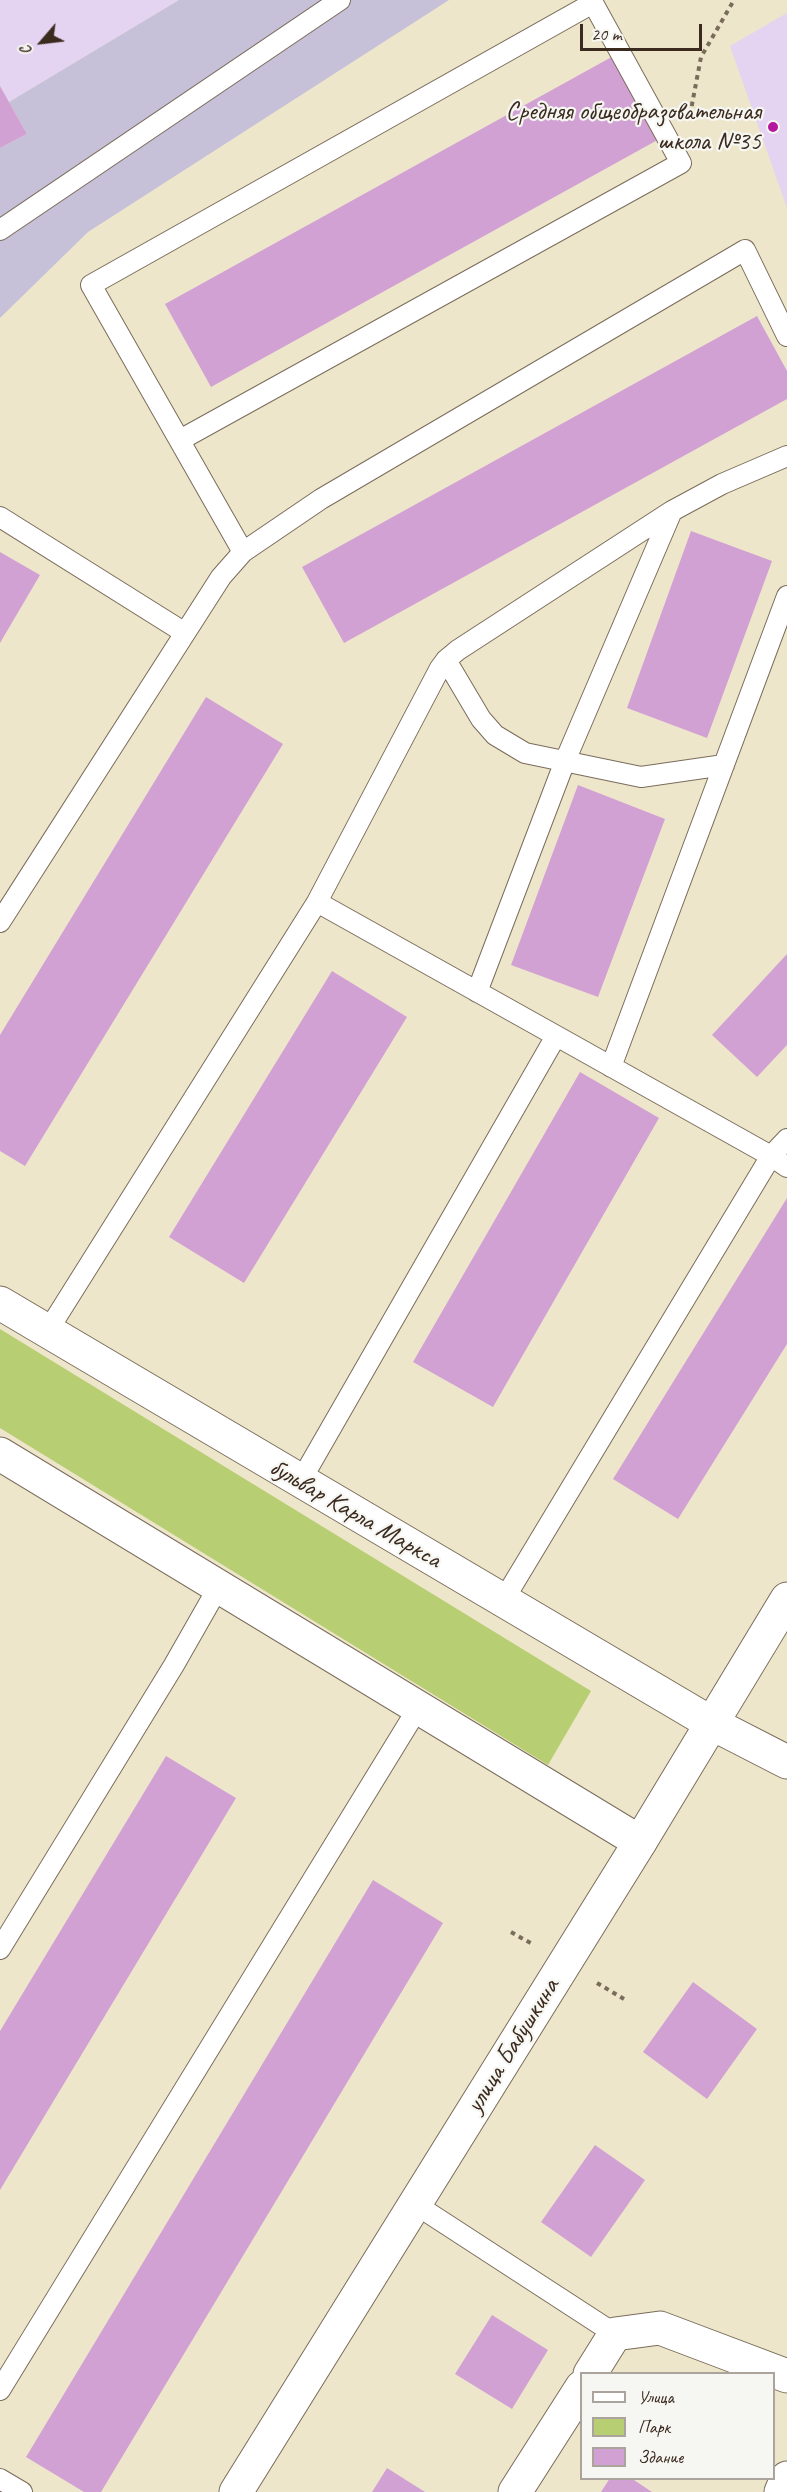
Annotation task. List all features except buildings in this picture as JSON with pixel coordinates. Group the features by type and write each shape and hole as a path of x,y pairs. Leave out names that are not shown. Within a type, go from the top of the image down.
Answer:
{"street":[{"name":"бульвар Карла Маркса","path":"0,1304 711,1723 787,1762"},
{"path":"1,1457 219,1586 640,1842"},
{"name":"улица Бабушкина","path":"236,2492 640,1842 787,1599"},
{"path":"591,2372 615,2334 660,2328 787,2376"},
{"path":"515,2492 580,2390"},
{"path":"781,2492 787,2478"}],"lane":[{"path":"0,230 340,0"},
{"path":"180,440 681,163 593,3 91,285 243,552"},
{"path":"0,922 221,576 243,552 332,493 745,250 787,336"},
{"path":"47,1332 317,902 446,660 672,511 722,484 787,456"},
{"path":"477,992 565,761 672,511"},
{"path":"0,517 185,633"},
{"path":"611,1067 787,596"},
{"path":"446,660 481,719 495,735 525,753 641,777 724,765"},
{"path":"317,902 779,1162"},
{"path":"300,1482 556,1036"},
{"path":"503,1601 779,1162 787,1139"},
{"path":"0,1949 174,1665 219,1586"},
{"path":"0,2390 418,1708"},
{"path":"415,2204 615,2334"},
{"path":"0,2479 22,2492"}],"path":[{"path":"681,163 701,57 734,0"}],"shaded area":[{"path":"0,0 179,0 9,102 0,86"},
{"path":"179,0 449,0 88,232 0,318 0,148 27,134 9,102"},
{"name":"Средняя общеобразовательная школа №35","path":"787,13 787,208 730,46"}],"green space":[{"path":"0,1329 591,1691 548,1765 0,1428"}],"place":[{"name":"Средняя общеобразовательная школа №35","path":"773,127"}]}
